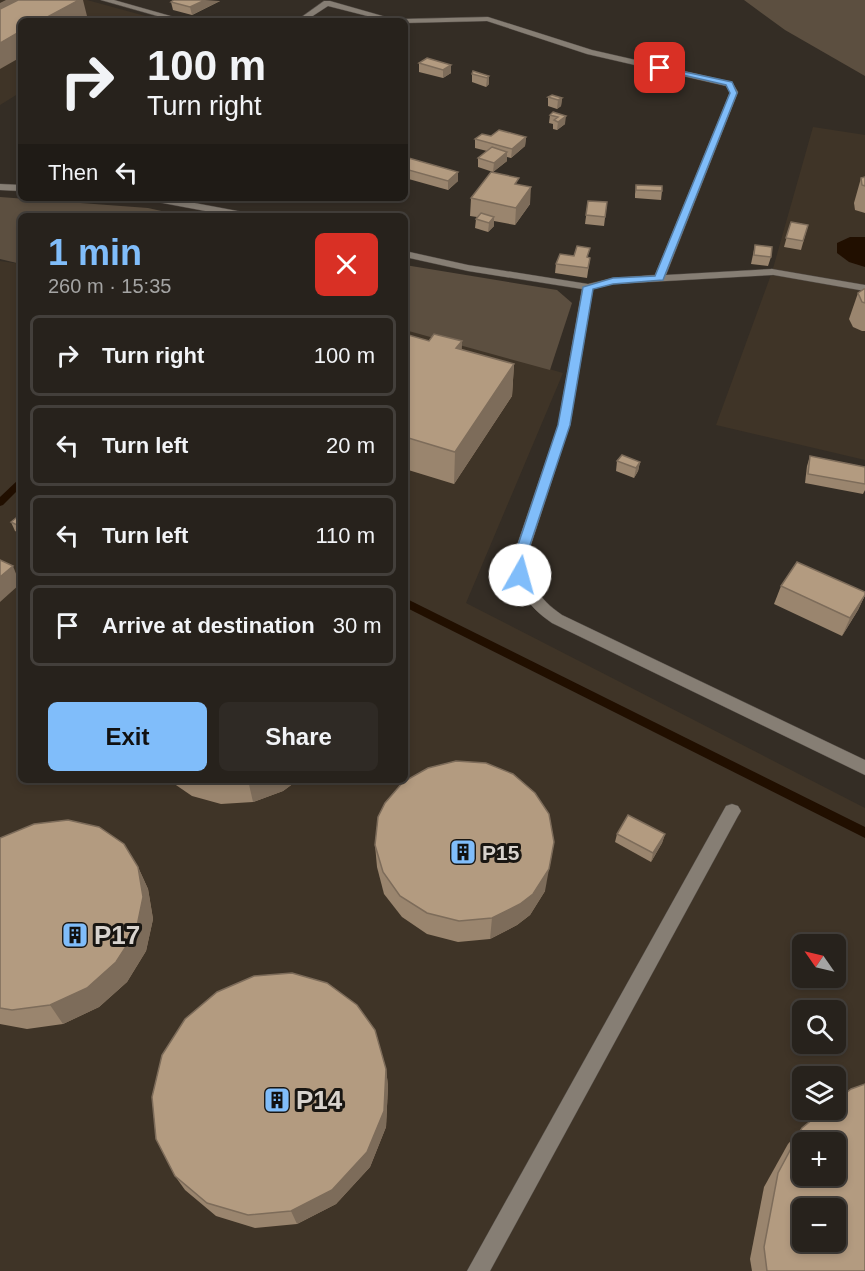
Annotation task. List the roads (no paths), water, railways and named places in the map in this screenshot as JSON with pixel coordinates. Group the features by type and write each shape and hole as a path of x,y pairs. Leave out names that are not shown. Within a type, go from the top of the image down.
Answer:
{"street":[{"path":"105,0 173,18"},
{"path":"304,18 327,3 384,18"},
{"path":"408,21 488,19 590,52 729,84 734,93 659,278"},
{"path":"0,187 18,188"},
{"path":"168,201 232,213"},
{"path":"408,255 468,268 588,287 613,281 772,272 865,288"},
{"path":"588,287 564,425 521,554 520,575 528,594 541,609 557,619 865,768"},
{"path":"478,1271 732,811"}],"waterway":[{"path":"0,503 18,485"},
{"path":"408,604 865,833"}],"place":[{"name":"P15","path":"463,852"},
{"name":"P17","path":"75,935"},
{"name":"P14","path":"277,1100"}]}
